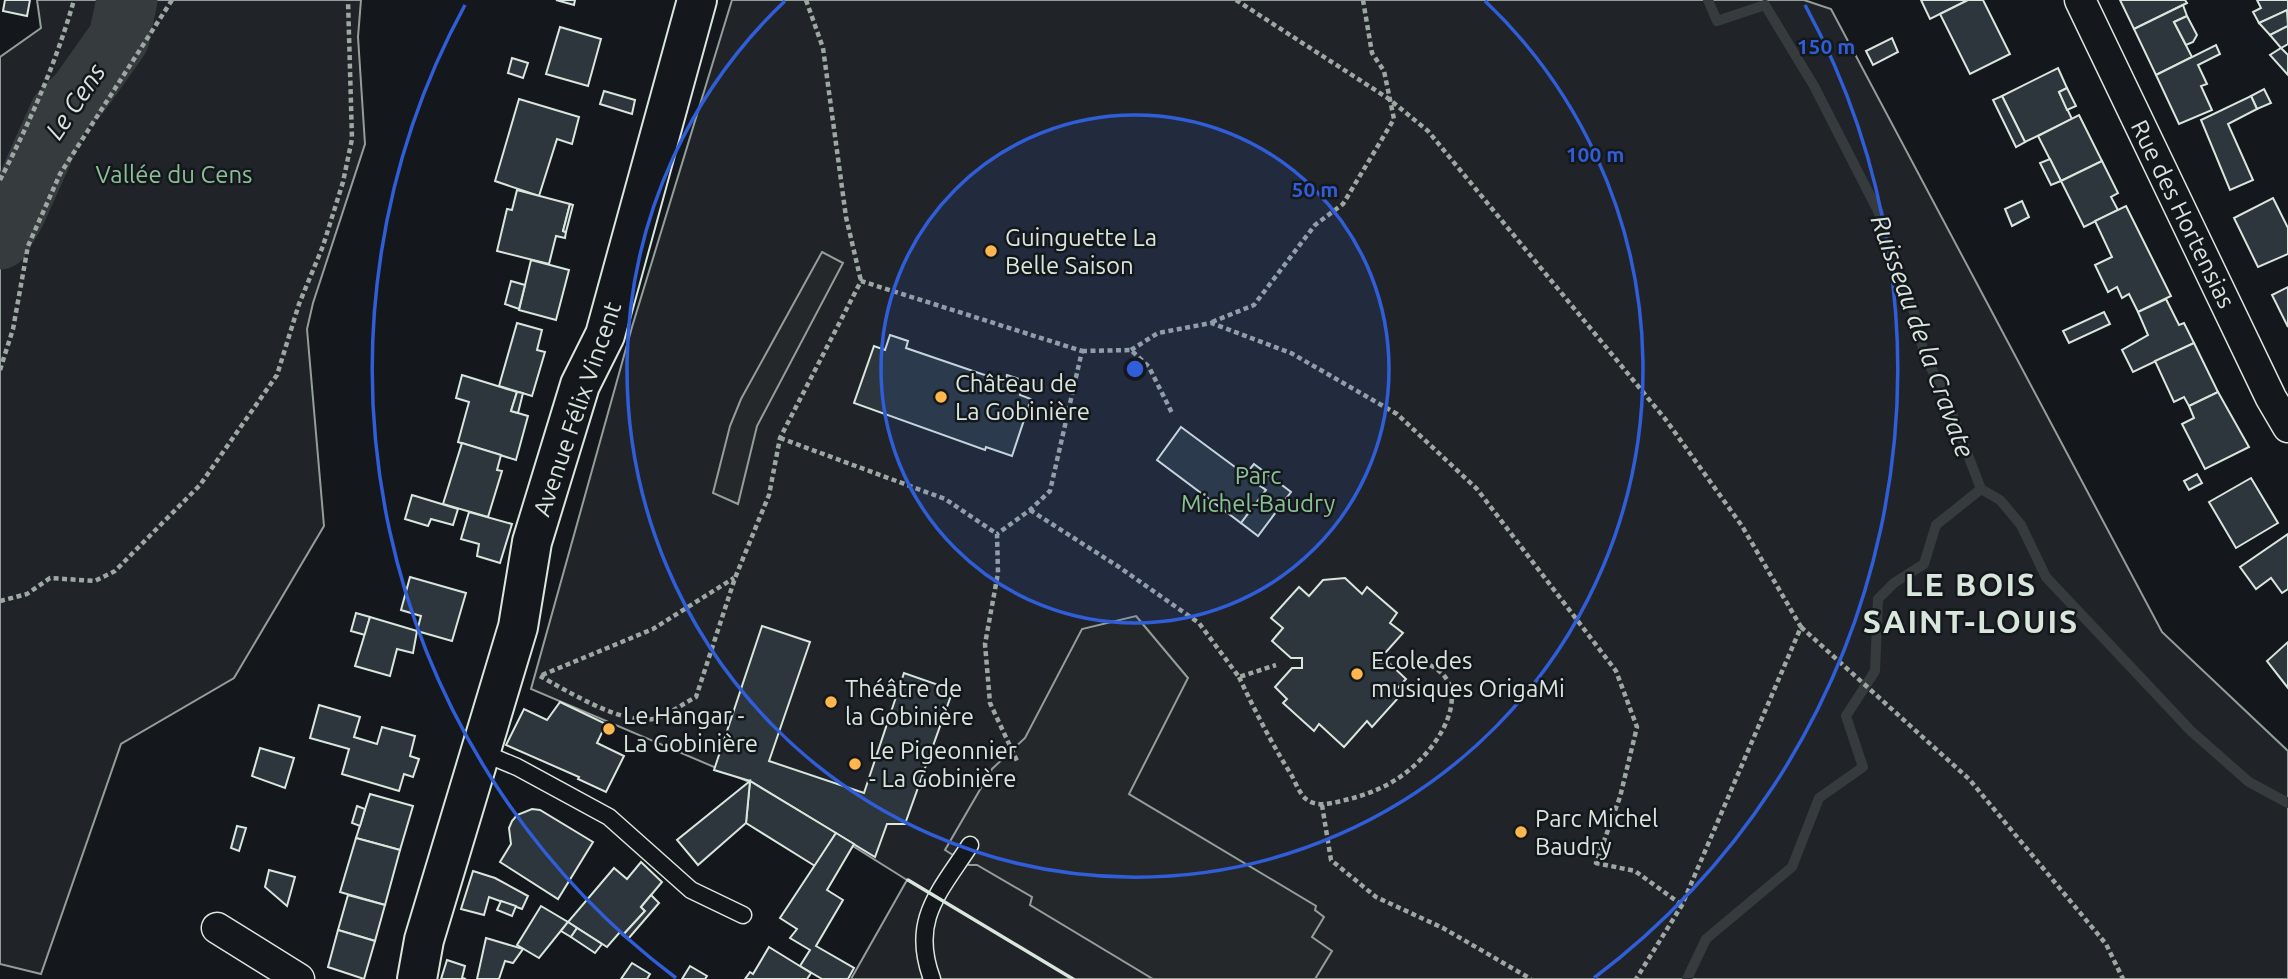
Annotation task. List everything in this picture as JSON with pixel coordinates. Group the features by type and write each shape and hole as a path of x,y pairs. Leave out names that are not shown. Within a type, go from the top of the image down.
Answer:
{"street":[{"name":"Avenue Félix Vincent","path":"417,979 424,940 518,627 532,542 580,385 605,335 697,0"},
{"name":"Rue des Hortensias","path":"2080,0 2271,398 2288,427"},
{"path":"217,928 299,979"},
{"name":"Avenue Félix Vincent","path":"406,979 424,940"}],"lane":[{"path":"481,752 517,767 609,817 691,890 743,915"},
{"path":"932,979 922,943 926,920 970,845"}],"path":[{"path":"0,180 25,132 61,44 74,0"},
{"path":"0,370 13,329 28,246 60,174 172,0"},
{"path":"0,600 27,594 50,578 94,581 115,571 200,485 278,375 299,304 323,246 343,182 352,139 348,0"},
{"path":"527,673 540,676 577,697 637,720 657,718 696,697 735,578 769,495 780,438 861,281 846,217 823,48 806,0"},
{"path":"1236,0 1389,99 1428,131 1666,420 1742,527 1801,627 1969,779 2106,944 2123,979"},
{"path":"861,281 1083,351 1131,350 1158,333 1211,323 1254,305 1315,225 1343,204 1394,119 1384,71 1372,53 1363,0"},
{"path":"1211,323 1291,353 1397,414 1477,489 1616,671 1637,727 1620,797 1596,863 1635,871 1682,905"},
{"path":"1131,350 1149,367 1173,415"},
{"path":"998,534 1050,491 1083,351"},
{"path":"780,438 945,499 998,534"},
{"path":"1030,510 1199,623 1238,677 1270,740 1305,799 1322,805 1372,795 1417,763 1445,724 1453,691 1446,673 1425,660 1402,658"},
{"path":"998,534 998,573 985,644 990,703 1017,761"},
{"path":"540,676 653,629 735,578"},
{"path":"1636,979 1682,905 1801,627"},
{"path":"1238,677 1276,665"},
{"path":"1322,805 1331,860 1376,897 1443,928 1531,979"}],"green space":[{"name":"Vallée du Cens","path":"37,0 361,0 358,37 365,144 307,329 324,526 234,678 121,744 41,974 0,964 0,57 41,28"},
{"name":"Parc Michel-Baudry","path":"732,0 1804,0 1831,9 2162,632 2288,751 2288,979 851,979 907,880 754,784 531,689 632,327"}],"shaded area":[{"path":"822,252 843,263 757,426 738,504 713,493 730,426 741,399"},
{"path":"1136,616 1188,678 1129,794 1316,906 1315,910 1324,917 1312,937 1332,951 1315,979 1153,979 1030,905 1032,897 945,850 992,769 1025,738 1082,629"}],"building":[{"path":"5,0 30,0 27,16 3,11"},
{"path":"556,0 575,0 574,5"},
{"path":"1921,0 1968,0 1930,19"},
{"path":"1968,0 1983,0 2010,54 1970,74 1940,14"},
{"path":"2120,0 2185,0 2187,3 2134,29"},
{"path":"2257,0 2288,0 2288,10 2259,23 2253,12 2261,8"},
{"path":"2183,5 2187,16 2174,22 2192,57 2156,75 2134,29"},
{"path":"2287,10 2288,26 2270,35 2259,23"},
{"path":"2187,16 2197,35 2193,42 2186,45 2174,22"},
{"path":"2288,26 2288,44 2281,48 2270,35"},
{"path":"560,27 601,39 588,86 546,74"},
{"path":"1892,38 1898,52 1873,65 1866,51"},
{"path":"2216,45 2220,54 2198,65 2207,84 2201,86 2212,110 2179,124 2156,75"},
{"path":"2281,48 2288,55 2288,75 2270,55"},
{"path":"512,58 528,63 523,78 508,73"},
{"path":"2058,68 2067,88 2059,92 2072,119 2025,142 2002,96"},
{"path":"2067,88 2076,106 2067,110 2059,92"},
{"path":"2264,89 2271,103 2257,109 2251,96"},
{"path":"604,91 635,100 632,114 600,104"},
{"path":"2002,96 2025,142 2016,147 1993,100"},
{"path":"2251,96 2257,109 2228,124 2253,180 2230,190 2201,120"},
{"path":"519,99 579,117 572,144 557,139 539,196 495,181"},
{"path":"2079,115 2102,161 2061,181 2038,136"},
{"path":"2050,159 2061,181 2051,185 2040,163"},
{"path":"2102,161 2118,193 2111,197 2118,210 2084,227 2061,181"},
{"path":"517,190 570,204 563,231 566,232 565,238 556,236 549,264 497,251 507,209 512,210"},
{"path":"2273,198 2288,228 2288,254 2258,267 2234,218"},
{"path":"2022,201 2029,217 2012,226 2005,209"},
{"path":"570,204 573,205 566,232 563,231"},
{"path":"2126,206 2171,296 2138,312 2129,294 2122,298 2117,287 2108,292 2095,265 2112,257 2095,221"},
{"path":"531,260 569,270 556,320 519,310"},
{"path":"511,281 525,285 519,309 505,304"},
{"path":"2288,287 2288,327 2272,295"},
{"path":"2166,299 2179,325 2184,323 2194,343 2133,372 2122,350 2148,335 2138,312"},
{"path":"2104,312 2110,324 2069,343 2063,331"},
{"path":"517,323 542,330 537,350 545,352 532,396 499,386"},
{"name":"Château de La Gobinière","path":"890,335 908,341 906,348 1005,382 1007,375 1025,381 1020,395 1031,399 1012,456 986,447 985,450 854,403 874,346 885,350"},
{"path":"2194,343 2218,392 2189,406 2184,397 2174,402 2155,361"},
{"path":"462,375 517,392 511,411 528,416 516,460 458,442 469,402 456,398"},
{"path":"517,392 523,393 518,413 511,411"},
{"path":"2218,392 2249,447 2205,469 2182,424 2194,418 2189,406"},
{"path":"1181,427 1266,490 1241,523 1157,460"},
{"path":"462,443 501,455 497,470 502,471 488,517 443,504"},
{"path":"1254,464 1291,492 1258,536 1241,523 1266,490 1245,475"},
{"path":"2197,474 2202,483 2189,490 2184,481"},
{"path":"2251,478 2278,523 2236,548 2209,502"},
{"path":"412,495 458,509 453,525 431,519 428,526 405,519"},
{"path":"469,512 512,524 500,563 477,556 479,544 461,539"},
{"path":"2288,534 2288,589 2282,593 2271,578 2256,589 2240,567"},
{"path":"410,577 466,593 452,641 417,631 421,616 401,610"},
{"path":"1345,578 1362,594 1367,587 1397,613 1390,623 1403,633 1386,652 1375,653 1376,663 1388,662 1406,679 1394,692 1399,697 1372,727 1367,721 1344,747 1319,724 1314,731 1283,703 1287,699 1275,687 1292,668 1302,668 1302,658 1291,658 1272,641 1283,628 1271,618 1299,587 1309,596 1323,580"},
{"path":"356,613 370,617 365,635 351,631"},
{"path":"370,617 417,631 413,653 397,649 390,676 355,666"},
{"path":"762,626 810,642 769,761 864,793 904,673 953,690 905,824 887,824 875,857 750,781 714,770"},
{"path":"2288,642 2288,688 2267,661"},
{"path":"560,702 606,724 597,743 624,756 606,792 506,745 524,709 547,720"},
{"path":"319,705 360,717 354,737 377,744 382,727 415,736 410,756 419,759 413,777 404,774 399,791 342,774 349,749 310,738"},
{"path":"260,748 294,758 285,788 252,776"},
{"path":"750,781 836,833 815,866 746,823"},
{"path":"750,781 746,823 698,865 677,840"},
{"path":"370,794 413,806 400,850 356,838"},
{"path":"357,806 365,809 360,826 352,823"},
{"path":"532,809 540,810 593,842 558,899 500,862 511,844 509,828 512,821 517,815"},
{"path":"237,826 246,828 239,851 231,848"},
{"path":"836,833 854,844 827,890 843,900 816,946 854,968 848,979 822,979 800,966 810,950 790,938 797,929 780,918"},
{"path":"356,838 400,850 385,905 340,892"},
{"path":"641,862 662,882 641,907 645,911 623,935 620,932 607,947 568,922 614,868 627,879"},
{"path":"269,870 295,877 287,906 265,887"},
{"path":"473,871 495,878 528,896 522,909 489,897 484,915 461,909"},
{"path":"348,895 385,905 375,941 338,930"},
{"path":"651,895 659,903 628,939 623,935 645,911 641,907"},
{"path":"501,901 516,906 512,916 497,910"},
{"path":"541,906 568,922 539,958 517,945"},
{"path":"568,922 577,928 571,937 561,931"},
{"path":"577,928 602,944 595,953 571,937"},
{"path":"338,930 375,941 364,979 328,967"},
{"path":"486,938 523,949 513,963 505,961 499,979 477,979"},
{"path":"769,947 811,973 807,979 745,979 750,972 753,974"},
{"path":"447,960 465,966 462,978 466,979 441,979"},
{"path":"632,963 650,974 647,979 621,979"},
{"path":"690,966 707,976 705,979 682,979"}],"waterway":[{"name":"Le Cens","path":"0,239 16,211 60,113 80,93 119,38 127,0"},
{"name":"Ruisseau de la Cravate","path":"1708,0 1717,21 1765,5 1814,86 1879,213 1893,267 1914,312 1925,357 1943,390 1981,489 2000,500 2021,525 2046,577 2191,731 2249,782 2288,803"},
{"path":"1687,979 1706,939 1792,867 1819,798 1863,767 1846,716 1875,671 1878,599 1894,583 1924,564 1936,525 1981,489"}],"wall":[{"path":"908,880 1073,979"}],"place":[{"name":"Guinguette La Belle Saison","path":"991,251"},
{"name":"Château de La Gobinière","path":"941,397"},
{"name":"Ecole des musiques OrigaMi","path":"1357,674"},
{"name":"Théâtre de la Gobinière","path":"831,702"},
{"name":"Le Hangar - La Gobinière","path":"609,729"},
{"name":"Le Pigeonnier - La Gobinière","path":"855,764"},
{"name":"Parc Michel Baudry","path":"1521,832"}],"district":[{"name":"LE BOIS SAINT-LOUIS","path":"1971,602"}]}
